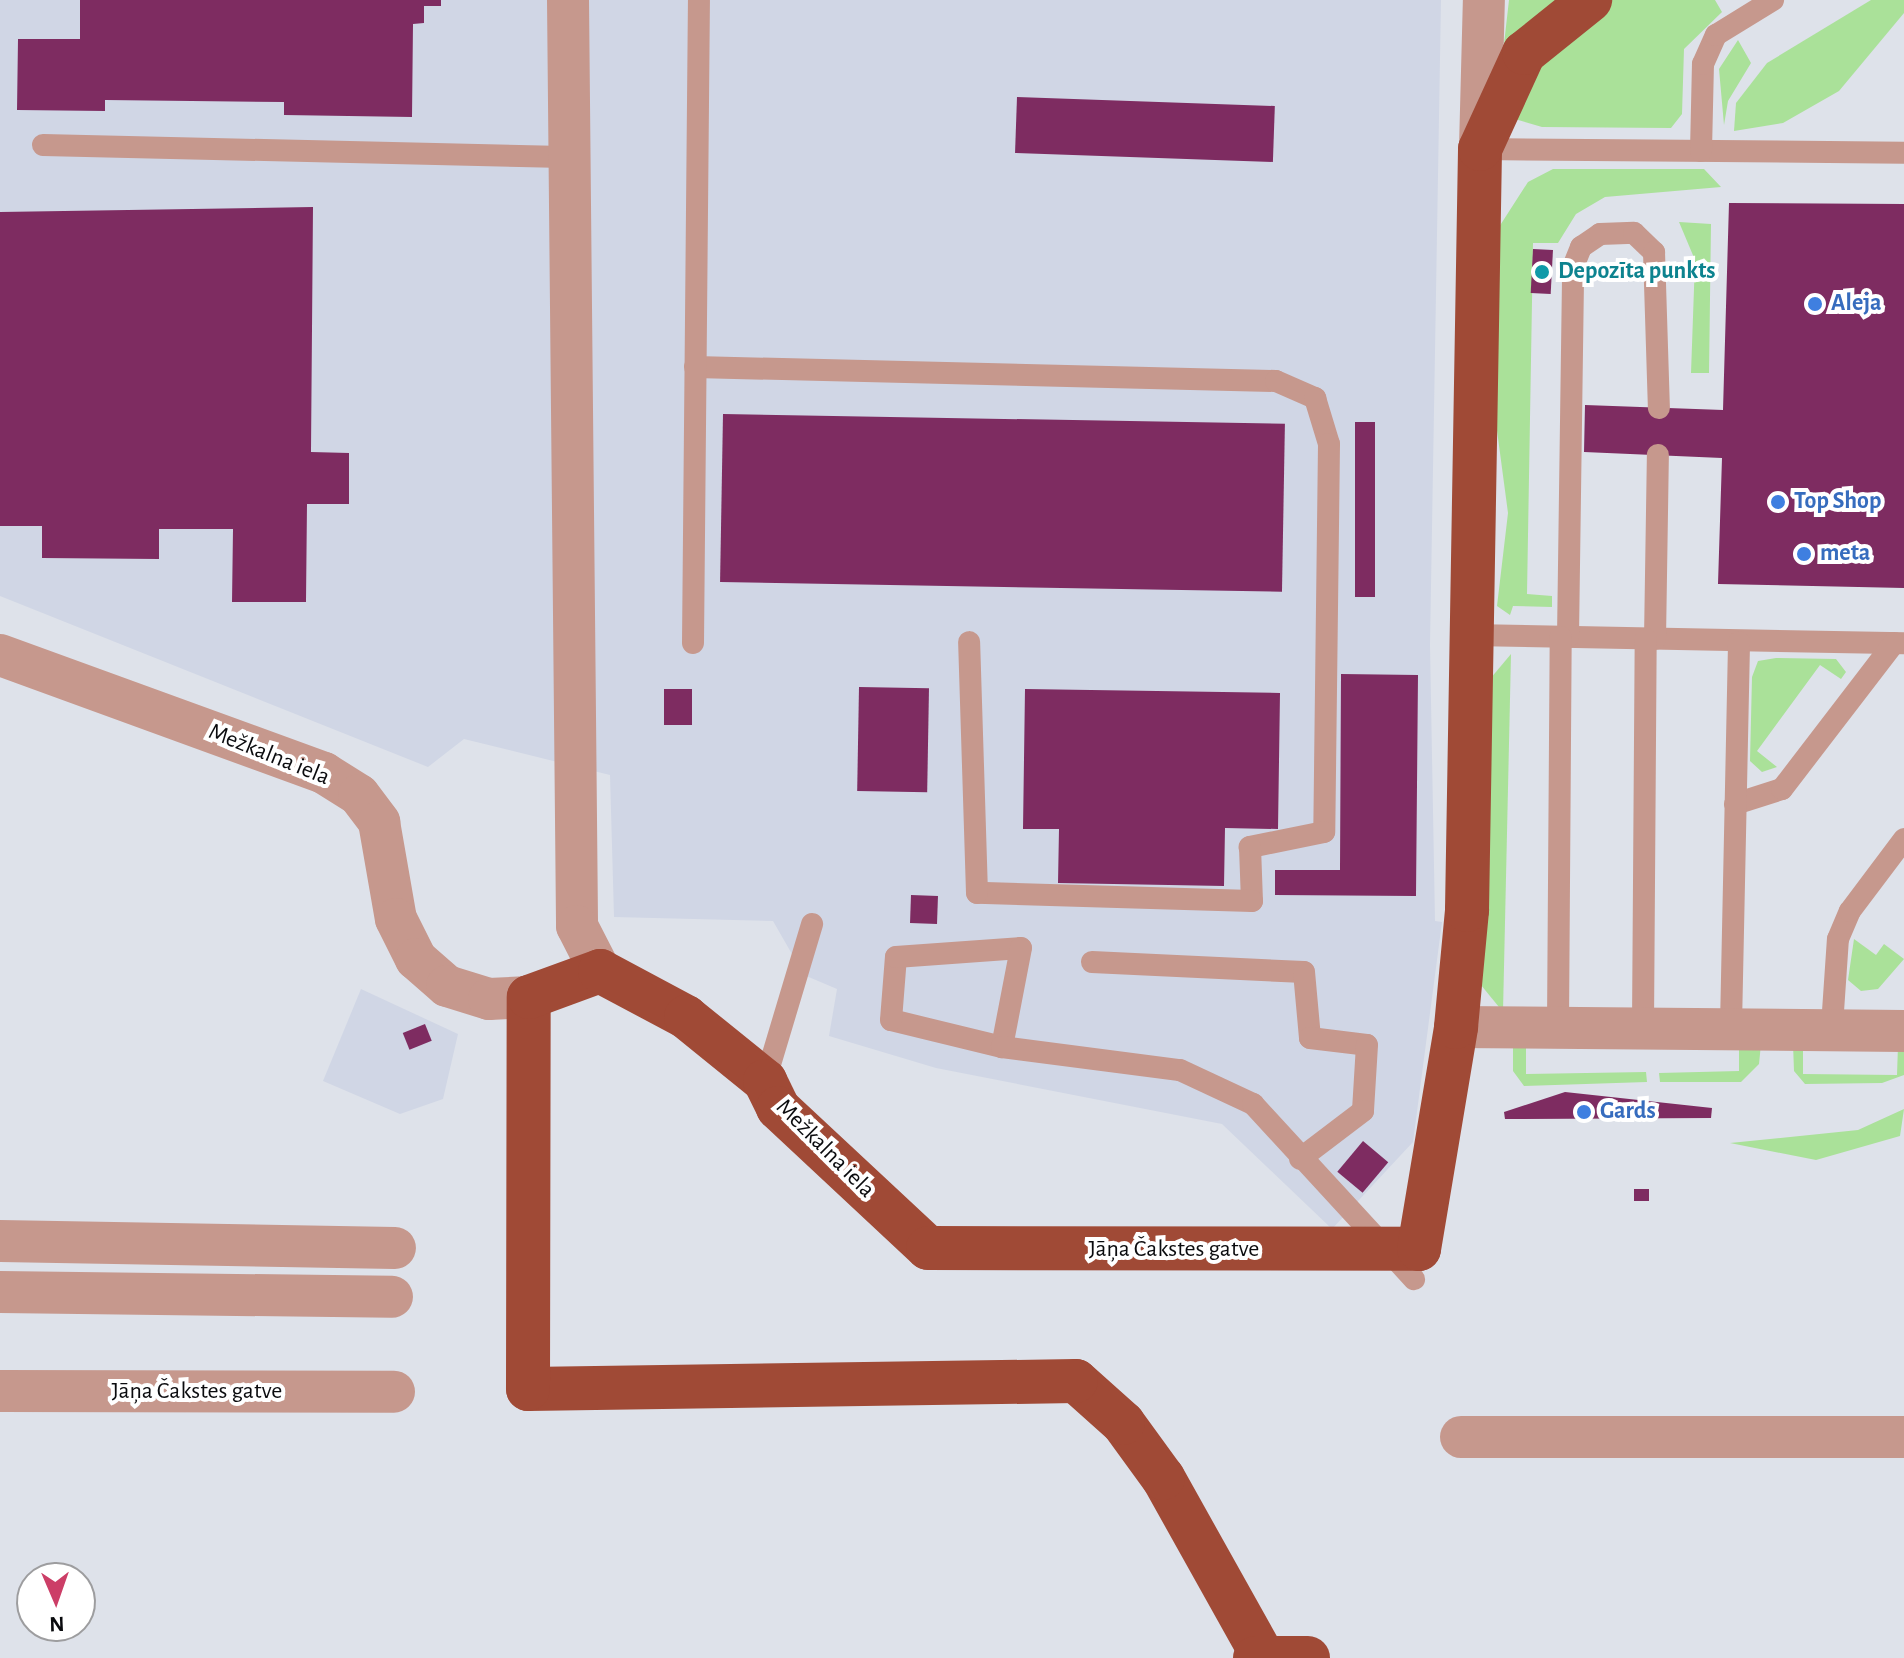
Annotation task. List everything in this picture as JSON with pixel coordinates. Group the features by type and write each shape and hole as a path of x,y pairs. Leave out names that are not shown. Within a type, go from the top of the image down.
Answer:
{"highway":[{"path":"1416,1264 1456,1027 1467,910 1480,149 1524,53 1590,0"},
{"name":"Mežkalna iela","path":"529,997 600,971 686,1017 765,1081 778,1108 928,1248"},
{"path":"529,997 528,1389 1076,1381 1123,1423 1163,1478 1258,1656 1308,1658"},
{"name":"Jāņa Čakstes gatve","path":"928,1248 1416,1264"}],"street":[{"path":"568,0 564,157 577,926 600,971"},
{"path":"1480,149 1484,0"},
{"name":"Mežkalna iela","path":"0,655 324,773 359,795 379,822 396,919 416,959 447,986 489,999 529,997"},
{"path":"1456,1027 1902,1023"},
{"path":"0,1241 395,1248"},
{"path":"122,1292 216,1247"},
{"path":"0,1292 392,1297"},
{"name":"Jāņa Čakstes gatve","path":"0,1391 394,1392"},
{"path":"1461,1437 1904,1437"}],"lane":[{"path":"693,643 699,0"},
{"path":"1701,151 1703,64 1716,35 1773,0"},
{"path":"43,145 564,157"},
{"path":"1480,149 1904,153"},
{"path":"1558,1026 1573,267 1581,247 1600,234 1634,233 1654,252 1659,408"},
{"path":"695,367 1276,381 1315,398 1329,444 1324,832 1250,847 1252,901 977,893 969,642"},
{"path":"1643,1026 1650,639 1658,455"},
{"path":"1471,635 1899,643"},
{"path":"1731,1026 1739,642"},
{"path":"1735,804 1782,789 1899,643"},
{"path":"1832,1026 1838,939 1850,911 1904,839"},
{"path":"765,1081 812,924"},
{"path":"1002,1047 1021,948 896,957 891,1020 1002,1047 1180,1070 1253,1104 1300,1159 1416,1264"},
{"path":"1092,962 1304,972 1310,1038 1367,1045 1363,1111 1300,1159"}],"shaded area":[{"path":"0,0 1441,0 1430,645 1435,921 1442,922 1413,1142 1332,1229 1222,1124 936,1068 829,1036 837,989 804,975 773,921 614,917 610,775 464,739 428,767 0,596"},
{"path":"361,989 458,1034 443,1099 400,1114 323,1081"}],"green space":[{"path":"1509,0 1715,0 1722,12 1684,49 1682,114 1671,128 1542,127 1508,117 1499,88"},
{"path":"1871,0 1904,0 1904,13 1839,91 1783,123 1734,131 1736,103 1767,63"},
{"path":"1738,40 1751,63 1728,101 1724,125 1719,69"},
{"path":"1553,169 1704,169 1721,187 1605,197 1576,214 1558,243 1533,243 1527,594 1552,596 1552,607 1513,606 1510,615 1497,606 1508,513 1494,408 1499,227 1528,182"},
{"path":"1679,222 1711,224 1709,373 1691,373 1695,260"},
{"path":"1511,654 1503,1012 1481,985 1490,679"},
{"path":"1776,658 1836,659 1846,672 1841,679 1820,665 1757,751 1777,767 1762,772 1750,761 1752,677 1758,661"},
{"path":"1854,939 1876,955 1884,944 1904,959 1878,989 1861,991 1848,980"},
{"path":"1739,1044 1761,1044 1759,1064 1741,1082 1660,1082 1659,1073 1739,1071"},
{"path":"1793,1044 1803,1044 1803,1074 1897,1075 1898,1045 1904,1047 1904,1075 1882,1083 1805,1084 1794,1071"},
{"path":"1513,1047 1526,1047 1526,1074 1646,1072 1647,1082 1524,1086 1513,1071"},
{"path":"1904,1109 1900,1136 1816,1160 1730,1143 1858,1130"}],"building":[{"path":"80,0 441,0 441,6 424,6 424,23 413,24 412,117 284,115 284,102 105,100 105,111 17,110 18,39 80,39"},
{"path":"1017,97 1275,106 1273,162 1015,153"},
{"name":"Aleja","path":"1729,203 1904,204 1904,588 1718,584 1722,458 1584,452 1585,405 1723,410"},
{"path":"313,207 311,452 349,453 349,504 307,504 306,602 232,602 233,529 159,529 159,559 42,558 42,526 0,526 0,212"},
{"name":"Depozīta punkts","path":"1533,249 1553,250 1551,294 1531,293"},
{"path":"723,414 1285,424 1282,592 720,582"},
{"path":"1355,422 1375,422 1375,597 1355,597"},
{"path":"1341,674 1418,675 1416,896 1275,895 1275,870 1340,870"},
{"path":"859,687 929,688 927,792 857,791"},
{"path":"664,689 692,689 692,725 664,725"},
{"path":"1025,689 1280,693 1278,829 1225,828 1224,886 1058,883 1059,829 1023,829"},
{"path":"911,895 938,896 937,924 910,923"},
{"path":"425,1024 432,1041 409,1050 403,1033"},
{"path":"1565,1092 1712,1108 1711,1118 1505,1119 1504,1112"},
{"path":"1363,1141 1388,1162 1363,1193 1337,1172"},
{"path":"1634,1189 1649,1189 1649,1201 1634,1201"}],"place":[{"name":"Depozīta punkts","path":"1542,272"},
{"name":"Aleja","path":"1815,304"},
{"name":"Top Shop","path":"1778,502"},
{"name":"meta","path":"1804,554"},
{"name":"Gards","path":"1584,1112"}]}
